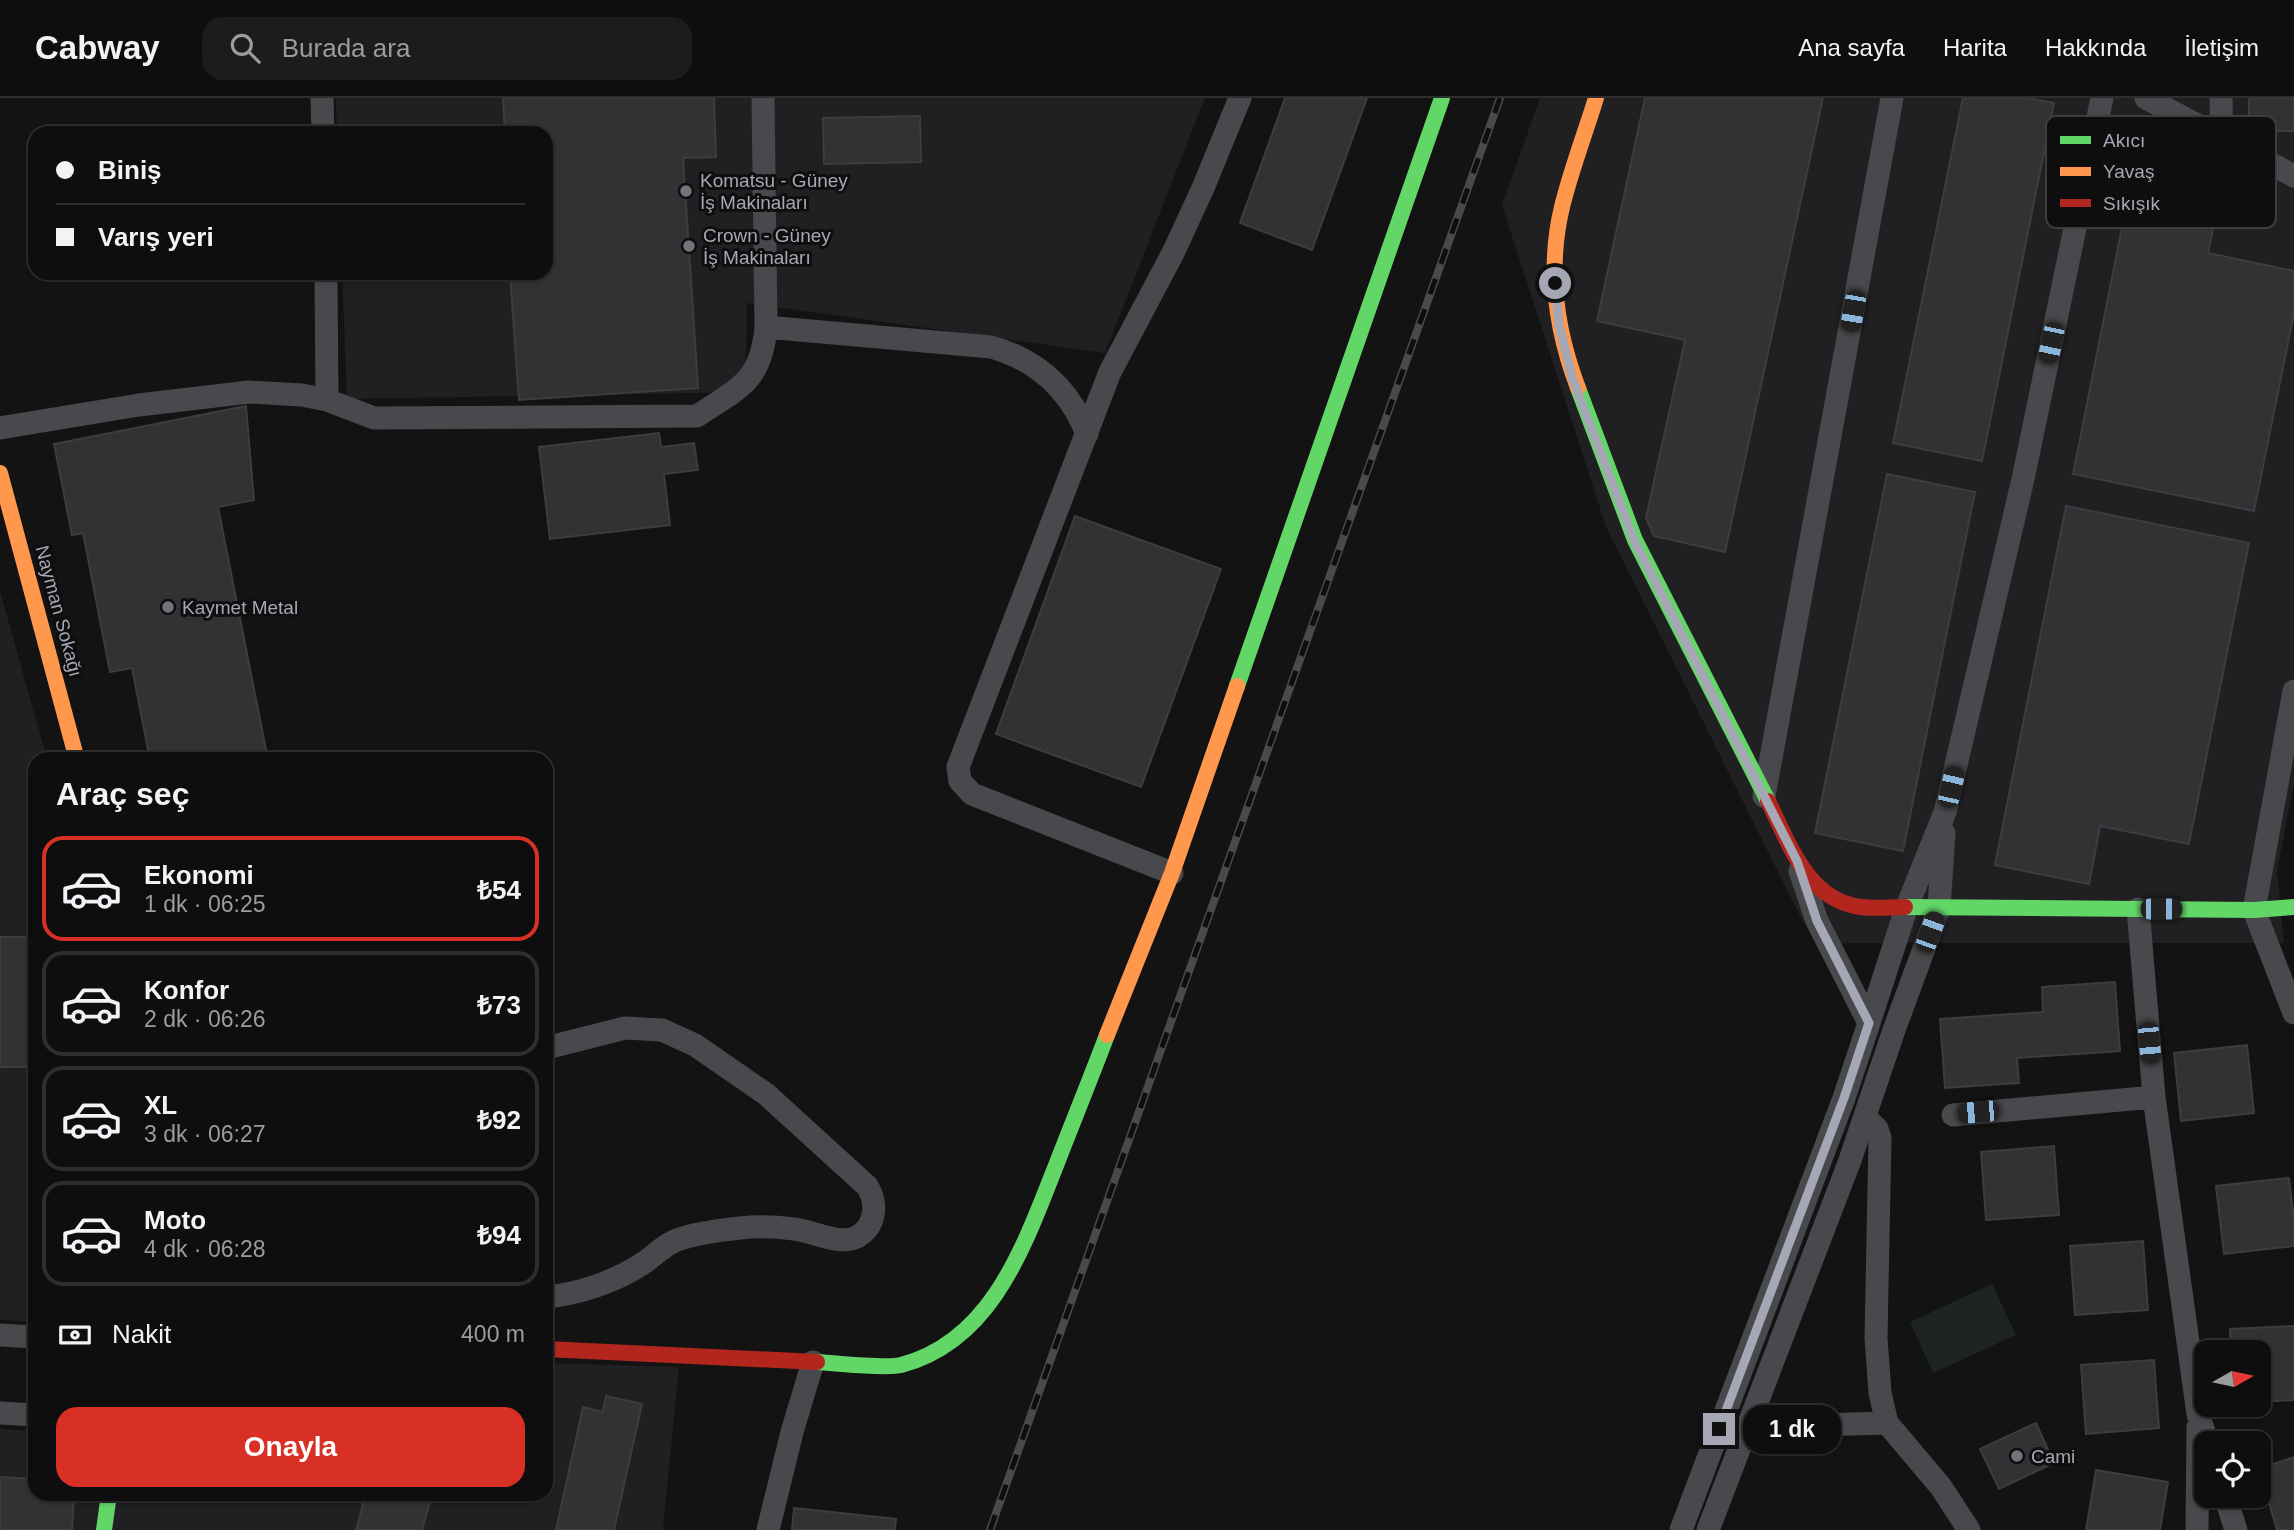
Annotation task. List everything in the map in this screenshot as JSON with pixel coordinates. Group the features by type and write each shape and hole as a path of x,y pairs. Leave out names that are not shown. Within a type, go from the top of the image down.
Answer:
{"street":[{"path":"322,98 323,126"},
{"path":"0,428 139,405 249,392 302,394 327,400 374,418 697,416 728,398 751,376 764,347 763,98"},
{"path":"1172,873 972,794 965,789 958,774 960,759 1110,373 1156,288 1203,188 1240,98"},
{"path":"553,1349 898,1366 916,1361 940,1349 960,1335 999,1293 1022,1250 1172,873 1442,98"},
{"path":"1596,98 1562,208 1557,238 1555,299 1564,351 1634,540 1797,861 1817,921 1869,1023"},
{"path":"1764,796 1892,98"},
{"path":"2098,116 2102,98"},
{"path":"2146,98 2180,116"},
{"path":"2221,98 2221,116"},
{"path":"2276,166 2294,176"},
{"path":"1681,1530 1844,1098 1906,909 1945,812 2023,479 2075,228"},
{"path":"326,280 327,400"},
{"path":"766,327 990,346 1006,351 1036,366 1049,376 1072,402 1087,433"},
{"name":"Nayman Sokağı","path":"0,473 75,752"},
{"path":"2294,691 2254,909 2294,1013"},
{"path":"1708,1530 1866,1118 1894,1030 1939,908 1945,812"},
{"path":"1797,861 1815,886 1838,901 1862,907 2294,907"},
{"path":"2138,909 2154,1097 2194,1385"},
{"path":"553,1046 638,1027 662,1030 685,1039 766,1094 785,1111 867,1186 874,1210 869,1225 851,1239 837,1239 792,1228 742,1228 675,1240 656,1255 614,1279 553,1296"},
{"path":"1953,1115 2154,1097"},
{"path":"1866,1118 1877,1129 1880,1138 1876,1338 1880,1393 1887,1423 1941,1487 1969,1530"},
{"path":"0,1335 28,1337"},
{"path":"768,1530 792,1432 813,1362"},
{"path":"0,1413 28,1415"},
{"path":"2197,1530 2198,1418"},
{"path":"1748,1427 1887,1423"},
{"path":"104,1530 109,1501"},
{"path":"2229,1508 2236,1530"}],"shaded area":[{"path":"336,98 1205,98 1105,353 747,303 745,392 347,399 342,280 553,280 553,126 337,126"},
{"path":"1540,98 2294,98 2294,783 2277,871 2284,943 1842,943 1831,941 1811,929 1802,920 1606,527 1502,205"},
{"path":"0,591 45,752 28,752 28,1322 0,1320"},
{"path":"1992,1284 2016,1335 1933,1373 1910,1322"},
{"path":"553,1363 679,1367 663,1530 0,1530 0,1429 28,1431 28,1501 553,1501"}],"building":[{"path":"503,98 714,98 716,157 683,158 698,388 519,400 510,280 553,280 553,126 505,126"},
{"path":"1285,98 1367,98 1312,250 1240,223"},
{"path":"1645,98 1823,98 1725,552 1654,536 1646,518 1685,340 1597,321"},
{"path":"1963,98 2027,98 2054,103 2051,116 2046,116 2046,143 1982,461 1893,443"},
{"path":"2249,98 2294,98 2294,131 2276,131 2276,116 2249,116"},
{"path":"920,116 921,162 824,164 823,118"},
{"path":"2122,228 2213,228 2208,253 2294,271 2294,313 2254,511 2073,474"},
{"path":"246,406 254,500 218,507 266,752 148,752 132,668 110,672 83,533 72,535 54,444"},
{"path":"659,433 661,447 694,443 698,470 664,474 670,525 550,539 539,447"},
{"path":"1887,474 1975,492 1903,851 1815,833"},
{"path":"2066,506 2249,543 2189,844 2100,826 2089,884 1995,865"},
{"path":"1075,516 1221,569 1141,787 996,734"},
{"path":"0,937 28,937 28,1067 0,1067"},
{"path":"2115,982 2120,1051 2017,1058 2019,1083 1945,1088 1940,1019 2043,1012 2042,987"},
{"path":"2247,1045 2254,1113 2181,1121 2174,1053"},
{"path":"2054,1146 2059,1215 1986,1220 1981,1152"},
{"path":"2289,1178 2294,1246 2224,1254 2216,1186"},
{"path":"2143,1241 2148,1310 2075,1315 2070,1246"},
{"path":"2294,1326 2294,1400 2272,1401 2272,1340 2230,1340 2230,1329"},
{"path":"2154,1360 2159,1428 2086,1434 2081,1365"},
{"path":"606,1396 642,1404 614,1530 556,1530 583,1407 603,1412"},
{"name":"Cami","path":"2036,1423 2054,1463 1999,1489 1980,1449"},
{"path":"2294,1457 2294,1530 2277,1530 2271,1508 2271,1465"},
{"path":"2096,1470 2168,1482 2160,1530 2086,1530"},
{"path":"0,1477 28,1479 28,1501 74,1501 72,1530 0,1530"},
{"path":"364,1501 430,1501 422,1530 356,1530"},
{"path":"794,1508 896,1519 895,1530 792,1530"}],"railway":[{"path":"990,1530 1500,98"}],"traffic: fast":[{"path":"1237,686 1442,98"},
{"path":"1578,388 1635,540 1768,801"},
{"path":"1905,907 2254,910 2294,907"},
{"path":"817,1362 901,1365 932,1353 959,1335 982,1313 1001,1287 1031,1228 1107,1035"},
{"path":"104,1530 108,1501"}],"traffic: slow":[{"path":"1578,388 1559,322 1555,253 1562,207 1596,98"},
{"path":"0,473 75,752"},
{"path":"1107,1035 1172,873 1237,686"}],"traffic: jam":[{"path":"1768,801 1802,867 1827,893 1842,902 1861,907 1905,907"},
{"path":"553,1349 817,1362"}],"place":[{"name":"Komatsu - Güney İş Makinaları","path":"686,191"},
{"name":"Crown - Güney İş Makinaları","path":"689,246"},
{"name":"Kaymet Metal","path":"168,607"},
{"name":"Cami","path":"2017,1456"}],"route":[{"path":"1555,283 1564,351 1634,540 1797,861 1817,921 1869,1023 1844,1098 1719,1429"}]}
